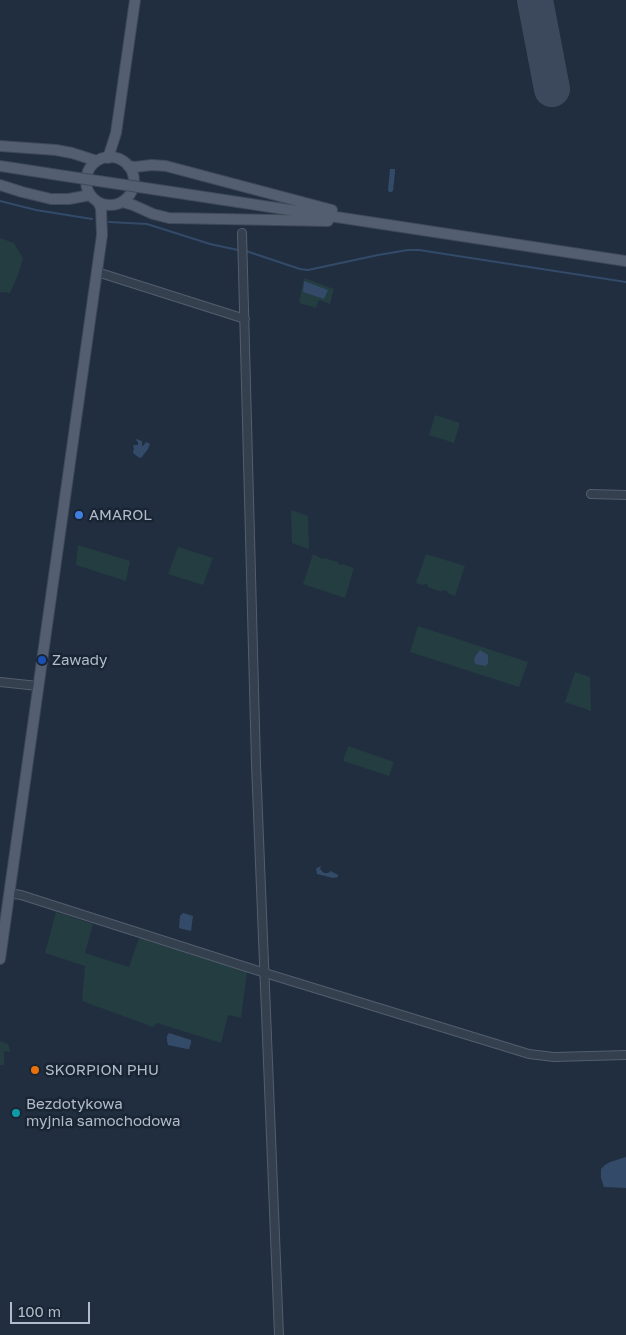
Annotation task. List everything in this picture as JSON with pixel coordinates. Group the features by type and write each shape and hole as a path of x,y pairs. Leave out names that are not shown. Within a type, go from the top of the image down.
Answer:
{"main road":[{"path":"113,158 135,0"},
{"path":"0,146 56,150 97,161 113,158 128,166 135,167 166,166 369,221"},
{"path":"0,959 102,235 102,208 87,188 86,181 87,173 97,161"},
{"path":"0,166 626,261"},
{"path":"102,235 109,210 130,194 133,182 128,166"},
{"path":"0,185 51,199 94,199 106,205 118,203 133,205 153,214 169,218 369,221"}],"street":[{"path":"242,233 251,605 280,1335"},
{"path":"97,272 244,319"},
{"path":"591,494 626,494"},
{"path":"0,682 38,686"},
{"path":"10,893 537,1056 626,1055"}],"green space":[{"path":"0,238 14,243 23,258 10,293 0,292"},
{"path":"304,278 334,289 330,304 319,300 316,308 299,303"},
{"path":"435,415 460,423 454,443 429,435"},
{"path":"291,510 308,516 309,549 292,543"},
{"path":"78,545 130,561 126,581 76,565"},
{"path":"178,547 213,558 203,585 168,574"},
{"path":"313,554 322,559 324,558 354,568 345,598 303,584"},
{"path":"426,554 465,566 455,596 447,591 443,590 442,592 428,587 428,585 416,583"},
{"path":"418,626 528,662 519,687 410,652"},
{"path":"575,672 590,677 591,711 565,702"},
{"path":"348,746 394,762 389,776 343,761"},
{"path":"56,912 93,924 85,953 129,967 139,938 247,972 241,1018 228,1015 221,1043 157,1023 153,1027 82,1001 85,966 45,953"},
{"path":"0,1041 8,1044 10,1050 10,1052 4,1051 4,1065 0,1065"}],"water":[{"path":"390,169 395,169 395,173 393,191 389,192 388,190"},
{"path":"304,281 328,290 324,299 303,292"},
{"path":"136,439 142,441 142,446 146,442 150,444 141,458 133,453 134,445 138,445"},
{"path":"480,650 488,655 486,666 475,664 474,659"},
{"path":"321,866 320,869 324,873 331,871 338,875 338,877 333,878 317,874 316,869"},
{"path":"183,913 193,916 191,931 179,928 180,916"},
{"path":"169,1033 191,1040 189,1049 168,1045 167,1036"},
{"path":"626,1157 626,1188 604,1187 601,1169 610,1162"}],"waterway":[{"path":"0,201 36,210 92,219"},
{"path":"109,222 147,224 210,244 238,250"},
{"path":"246,251 308,270 378,255 419,250 626,282"}],"runway":[{"path":"535,0 552,89"}],"place":[{"name":"AMAROL","path":"79,515"},
{"name":"Zawady","path":"42,660"},
{"name":"SKORPION PHU","path":"35,1070"},
{"name":"Bezdotykowa myjnia samochodowa","path":"16,1113"}]}
